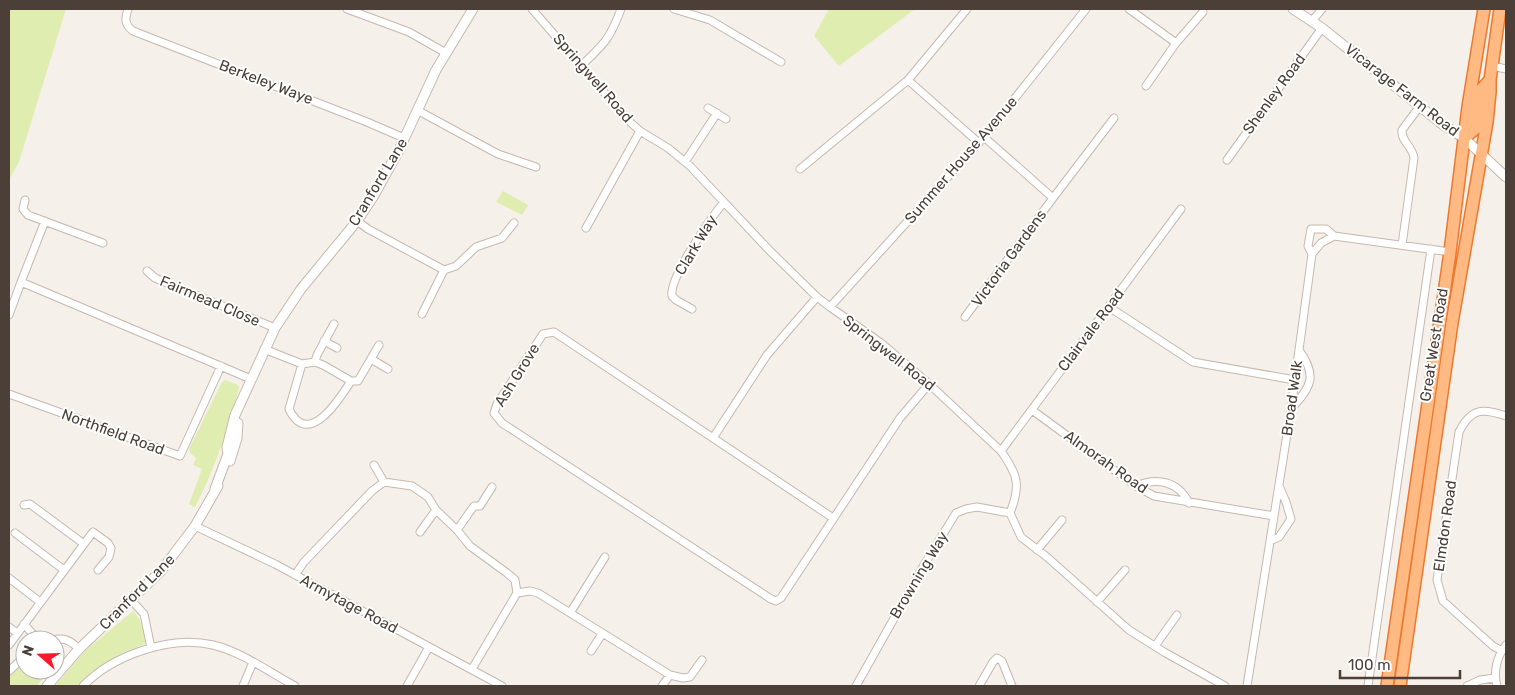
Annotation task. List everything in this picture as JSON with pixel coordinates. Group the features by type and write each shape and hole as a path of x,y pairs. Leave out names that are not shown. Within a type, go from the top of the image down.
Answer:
{"highway":[{"name":"Great West Road","path":"1387,686 1450,252 1464,138 1484,9"},
{"name":"Great West Road","path":"1400,686 1452,323 1481,154 1500,9"},
{"path":"1464,138 1475,129 1481,90 1490,80"}],"street":[{"name":"Berkeley Waye","path":"128,9 125,19 127,27 133,31 404,138"},
{"path":"347,9 409,32 446,53"},
{"name":"Cranford Lane","path":"48,686 79,649 132,601 161,571 195,526 215,489 228,454 227,447 235,415 275,328 301,289 357,221 377,189 446,53 473,9"},
{"name":"Springwell Road","path":"532,9 629,121 640,131 668,148 685,162 769,250 817,296 881,343 929,384 1001,451 1010,463 1016,478 1016,497 1010,513"},
{"path":"582,65 608,39 621,9"},
{"path":"674,9 710,20 781,62"},
{"path":"800,169 908,80 968,9"},
{"name":"Summer House Avenue","path":"830,307 981,140 1086,9"},
{"path":"1129,9 1176,43"},
{"name":"Vicarage Farm Road","path":"1293,9 1322,28 1442,124 1464,138 1506,177"},
{"path":"1312,21 1322,9"},
{"path":"1146,86 1176,43 1203,12"},
{"name":"Shenley Road","path":"1227,160 1322,28"},
{"path":"1492,66 1506,68"},
{"name":"Victoria Gardens","path":"908,80 1053,198"},
{"path":"1402,245 1414,158 1412,148 1402,138 1401,134 1420,106"},
{"path":"708,108 726,119"},
{"path":"417,110 498,154 536,167"},
{"path":"685,162 717,113"},
{"name":"Victoria Gardens","path":"965,317 1114,118"},
{"path":"586,228 640,131"},
{"path":"25,200 23,208 25,213 103,243"},
{"name":"Clark Way","path":"692,309 672,296 672,287 693,247 724,202"},
{"name":"Clairvale Road","path":"1001,451 1181,209"},
{"path":"9,315 45,221"},
{"path":"357,221 368,229 444,270"},
{"path":"422,314 444,270 456,266 476,247 502,238 514,223"},
{"name":"Broad Walk","path":"1247,686 1291,409 1312,254 1308,246 1311,229 1326,229 1334,236"},
{"path":"1312,254 1322,243 1334,236 1450,252"},
{"path":"1368,686 1430,249"},
{"name":"Fairmead Close","path":"147,271 155,278 275,328"},
{"path":"21,282 251,378"},
{"path":"713,438 767,355 817,296"},
{"path":"1108,307 1193,362 1295,380"},
{"path":"314,362 334,324"},
{"name":"Ash Grove","path":"833,518 554,332 544,334 497,404 494,413 502,423 771,600 776,601 781,598 900,418 929,384"},
{"path":"324,341 337,348"},
{"path":"264,349 302,364 314,362 323,365 351,381 358,381 379,345"},
{"path":"1291,409 1306,392 1310,381 1308,362 1299,350"},
{"path":"371,359 388,369"},
{"path":"302,364 289,409 293,417 304,423 310,425 318,421 339,400 351,381"},
{"name":"Northfield Road","path":"9,394 180,456 221,366"},
{"name":"Almorah Road","path":"1032,410 1136,486 1154,496 1274,516"},
{"name":"Elmdon Road","path":"1504,648 1493,646 1443,601 1437,580 1459,432 1470,416 1478,411 1490,410 1506,416"},
{"path":"374,465 384,482"},
{"path":"1136,486 1161,481 1176,487 1184,494 1189,503"},
{"path":"295,575 304,562 324,541 384,482 412,486 428,497 436,510 457,530 470,546 515,580 517,593 472,669"},
{"path":"1270,540 1278,538 1291,519 1279,486"},
{"path":"457,530 474,506 480,506 492,487"},
{"path":"24,505 30,504 84,544"},
{"name":"Browning Way","path":"856,686 924,565 956,513 978,507 1010,513"},
{"path":"420,532 436,510"},
{"path":"1010,513 1021,537 1129,630 1225,686"},
{"path":"1037,550 1062,520"},
{"name":"Armytage Road","path":"195,526 275,564 502,686"},
{"path":"20,630 93,532 108,543 111,548 109,556 98,570"},
{"path":"16,533 64,570"},
{"path":"570,613 605,557"},
{"path":"1097,602 1125,570"},
{"path":"9,578 40,602"},
{"path":"517,593 530,591 538,593 670,675 683,678 690,677 702,660"},
{"path":"132,601 144,614 151,648"},
{"path":"1155,646 1177,615"},
{"path":"24,624 29,630"},
{"path":"591,650 602,634"},
{"path":"65,639 79,649"},
{"path":"83,686 112,664 151,648 186,643 213,645 253,662 295,686"},
{"path":"407,686 428,646"},
{"path":"1497,686 1495,678 1496,667 1504,648"},
{"path":"979,686 997,658 1002,661 1012,686"},
{"path":"243,686 253,662"},
{"path":"662,686 670,675"},
{"path":"1468,686 1480,680 1495,678"}],"green space":[{"path":"9,9 66,9 19,162 9,180"},
{"path":"829,9 915,9 839,66 814,36"},
{"path":"503,191 528,205 522,215 496,202"},
{"path":"225,380 238,385 239,388 220,449 195,507 189,504 202,469 193,465 196,458 190,453 189,449 222,382"},
{"path":"133,611 138,617 145,635 145,643 111,660 78,686 55,686 60,680 65,680 65,674 84,652"},
{"path":"15,671 15,680 42,680 37,686 9,686 9,677"}]}
